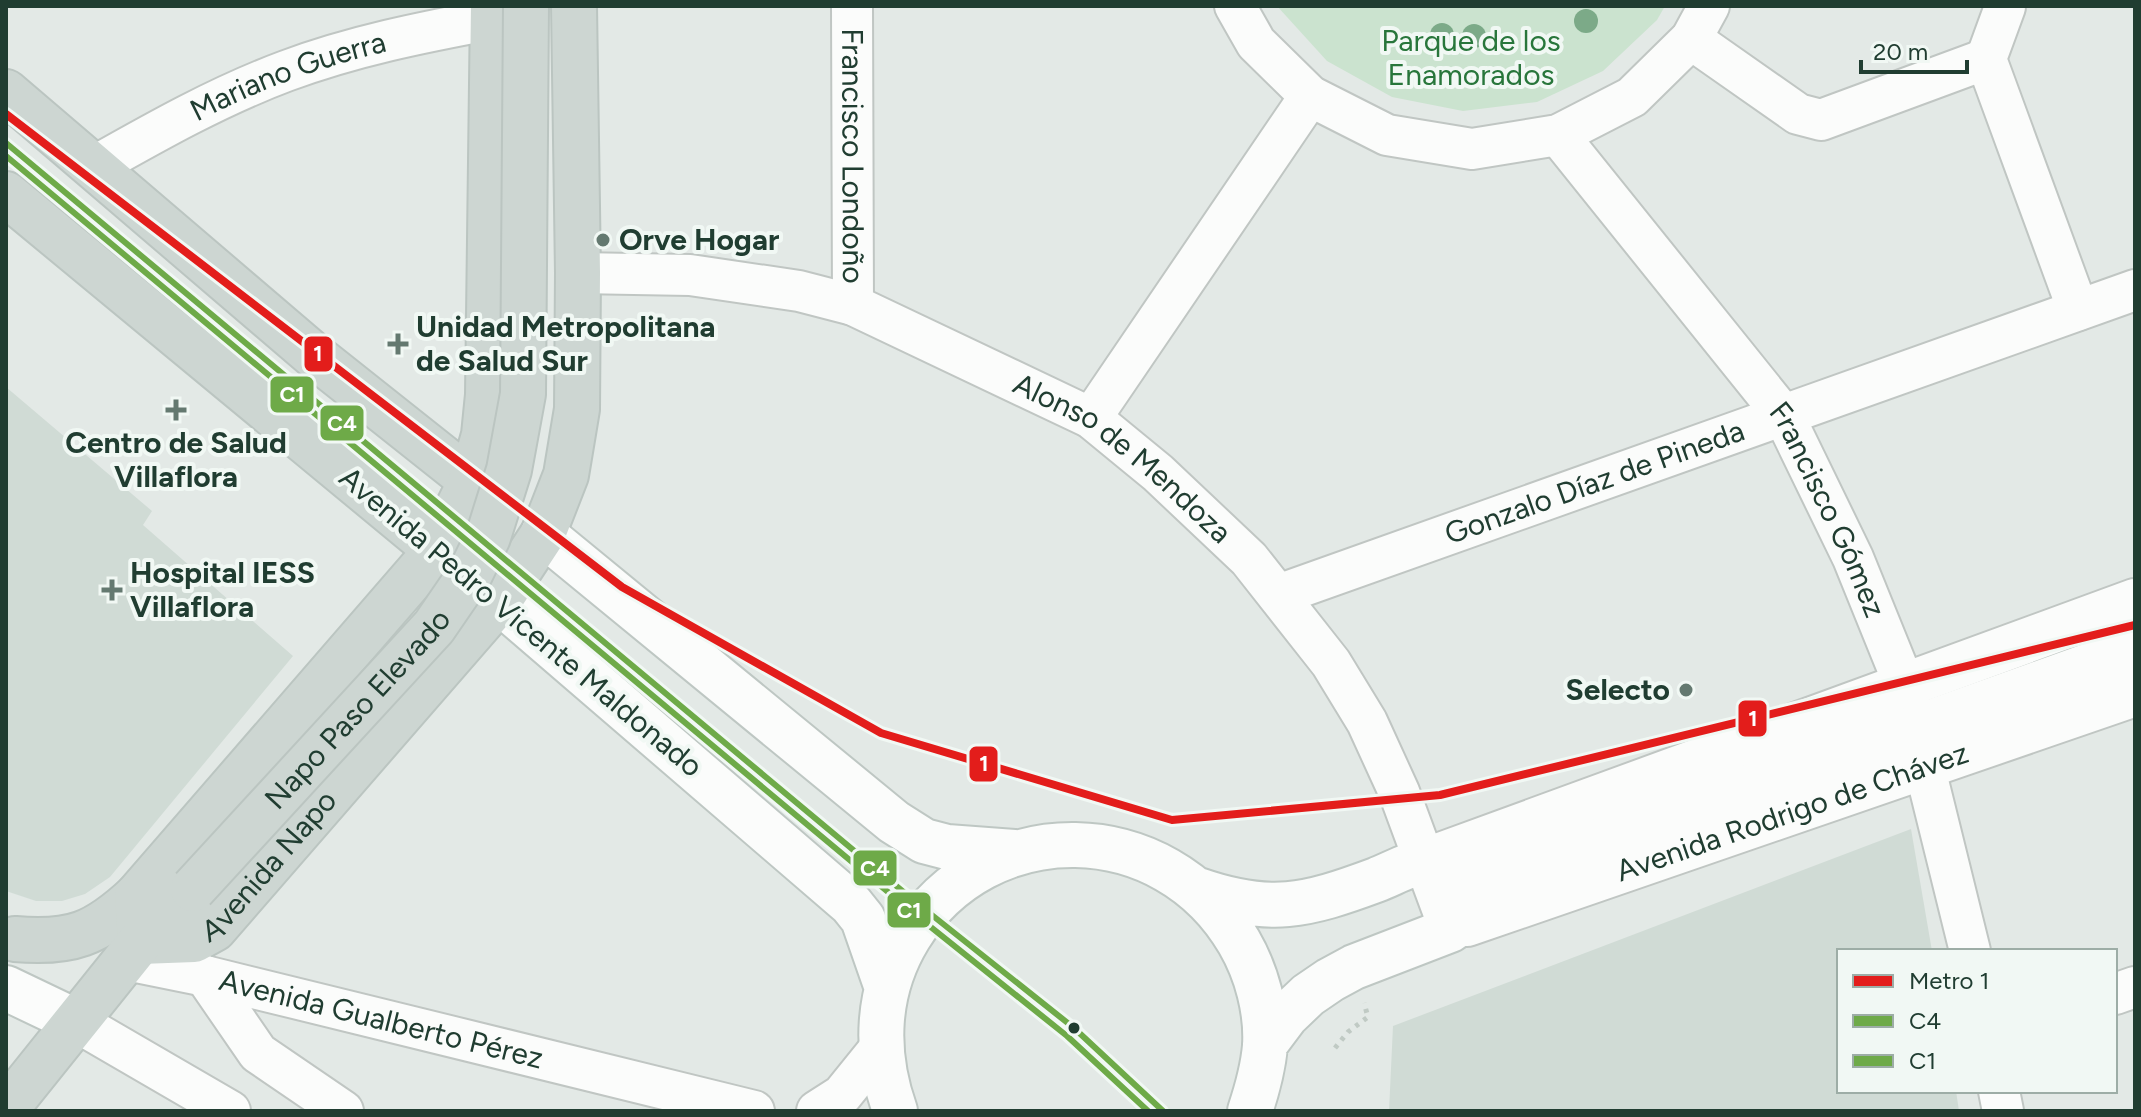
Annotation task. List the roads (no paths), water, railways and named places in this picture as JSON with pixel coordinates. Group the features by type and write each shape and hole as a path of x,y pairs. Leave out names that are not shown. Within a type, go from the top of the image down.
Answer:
{"main road":[{"name":"Avenida Napo","path":"133,951 194,940 214,929 499,601 543,534 566,475 577,409 574,6"},
{"path":"9,936 49,942 83,934 113,919 137,896 437,550 471,481 484,435 504,10"},
{"name":"Napo Paso Elevado","path":"133,951 434,627 469,576 488,537 509,470 523,394 525,333 504,10"},
{"path":"6,92 317,358 471,481 543,534 894,822 924,841 935,844 1017,852"},
{"name":"Avenida Pedro Vicente Maldonado","path":"6,194 499,601 851,904 863,919 887,988"},
{"name":"Avenida Rodrigo de Chávez","path":"1437,872 1904,684 2135,601"},
{"name":"Avenida Rodrigo de Chávez","path":"1265,1044 1286,1016 1308,995 1354,967 1921,747 2135,649"},
{"name":"Avenida Rodrigo de Chávez","path":"1198,890 1229,900 1291,905 1437,872 1556,856 1921,747 2135,694"},
{"path":"895,1111 885,1083 880,1048 881,1018 887,988 901,951 921,918 948,889 981,867 1017,852 1064,844 1112,848 1158,863 1198,890 1227,922 1249,959 1262,1001 1265,1044 1260,1079 1250,1111"},
{"name":"Avenida Rodrigo de Chávez","path":"1450,930 1556,856"},
{"path":"6,1109 133,951 137,896"},
{"name":"Avenida Gualberto Pérez","path":"9,936 133,951"},
{"path":"6,988 75,1021"}],"street":[{"name":"Francisco Londoño","path":"852,6 853,305"},
{"path":"1235,6 1256,43 1310,96 1387,135 1472,149 1558,135 1632,97 1700,22 1798,114 1821,120 1986,59"},
{"path":"2006,6 1986,59 2078,310"},
{"name":"Mariano Guerra","path":"95,166 188,113 286,71 388,39 504,10"},
{"path":"1091,418 1310,96"},
{"name":"Francisco Gómez","path":"1558,135 1784,416 1853,558 1904,684 1970,949"},
{"name":"Alonso de Mendoza","path":"578,273 634,272 717,278 799,291 853,305 1091,418 1193,505 1249,559 1331,663 1367,722 1437,872 1450,930"},
{"name":"Gonzalo Díaz de Pineda","path":"1278,595 2135,290"},
{"name":"Avenida Gualberto Pérez","path":"133,951 205,976 754,1111"},
{"path":"205,976 258,1053 343,1111"},
{"path":"75,1021 230,1111"},
{"path":"817,1111 842,1095 880,1048"}],"metro line":[{"name":"1","path":"6,114 622,587 881,733 1172,820 1440,795 2135,625"}],"place":[{"name":"Orve Hogar","path":"603,240"},
{"name":"Unidad Metropolitana de Salud Sur","path":"398,344"},
{"name":"Centro de Salud Villaflora","path":"176,410"},
{"name":"Hospital IESS Villaflora","path":"112,590"},
{"name":"Selecto","path":"1686,690"}],"park label":[{"name":"Parque de los Enamorados","path":"1471,58"}]}
